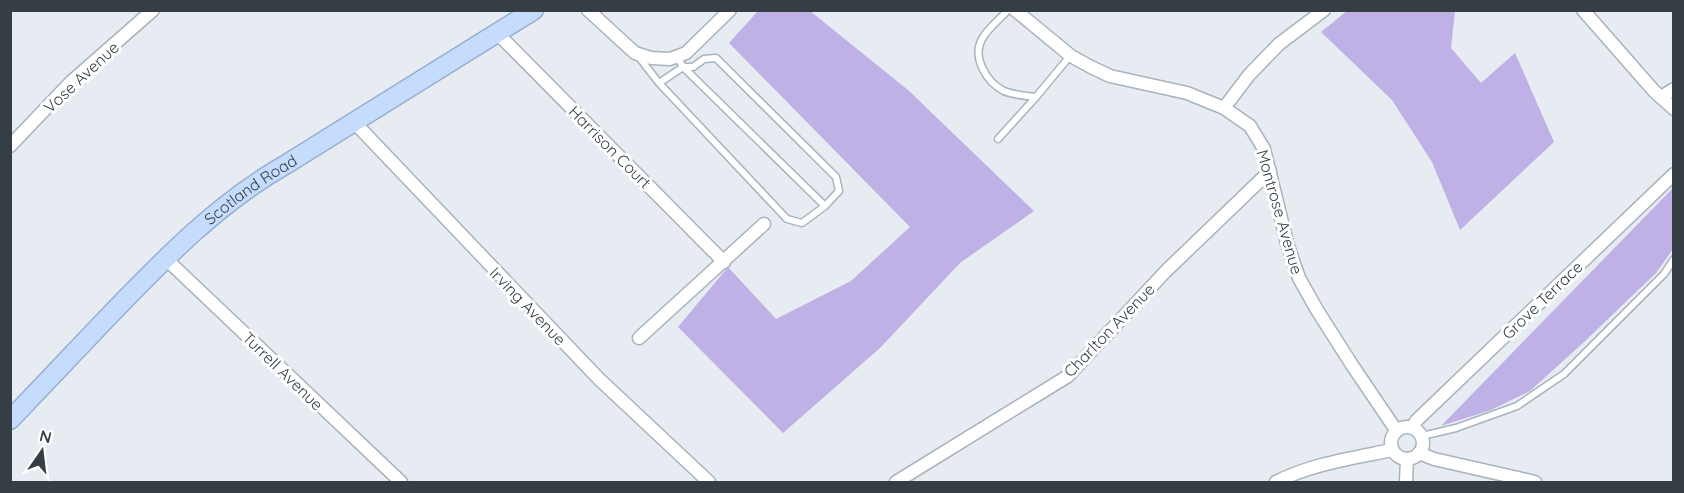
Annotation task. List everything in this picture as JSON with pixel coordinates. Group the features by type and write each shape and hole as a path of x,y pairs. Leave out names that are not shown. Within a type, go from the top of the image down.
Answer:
{"main road":[{"name":"Scotland Road","path":"10,420 165,258 231,201 259,180 534,10"}],"street":[{"name":"Vose Avenue","path":"10,146 71,82 153,10"},
{"path":"588,10 635,54 680,62 686,53 730,10"},
{"path":"1224,108 1249,75 1279,44 1324,10"},
{"path":"1583,10 1674,110"},
{"name":"Montrose Avenue","path":"1016,11 1071,56 1110,76 1187,93 1224,108 1250,126 1264,149 1287,243 1299,278 1334,338 1396,430"},
{"name":"Harrison Court","path":"497,33 724,262"},
{"path":"1661,98 1674,89"},
{"name":"Irving Avenue","path":"354,122 598,379 709,483"},
{"name":"Charlton Avenue","path":"896,483 1068,376 1166,271 1270,171"},
{"name":"Grove Terrace","path":"1412,427 1674,174"},
{"path":"639,338 764,224"},
{"name":"Turrell Avenue","path":"165,258 400,483"},
{"path":"1412,427 1422,436 1423,445 1419,453 1412,458 1399,457 1392,450 1391,440 1396,430 1412,427"},
{"path":"1276,483 1292,474 1392,450"},
{"path":"1419,453 1434,459 1535,483"},
{"path":"1406,483 1407,459"}],"lane":[{"path":"1016,11 982,38 978,57 985,73 1002,90 1015,95 1036,97"},
{"path":"635,54 659,83 787,219 802,223 825,206 839,191 836,177 716,58 704,59 693,68 680,62"},
{"path":"998,139 1071,56"},
{"path":"659,83 680,62"},
{"path":"680,62 825,206"},
{"path":"1422,436 1456,428 1517,406 1564,374 1664,274 1674,259"}],"shaded area":[{"path":"758,11 810,11 908,90 1034,211 960,263 880,348 783,433 678,327 728,267 776,319 851,281 910,227 729,43"},
{"path":"1347,11 1455,11 1451,48 1481,83 1515,53 1554,142 1460,230 1432,162 1392,100 1321,32"},
{"path":"1673,188 1673,249 1656,273 1530,391 1491,410 1441,426"}]}
